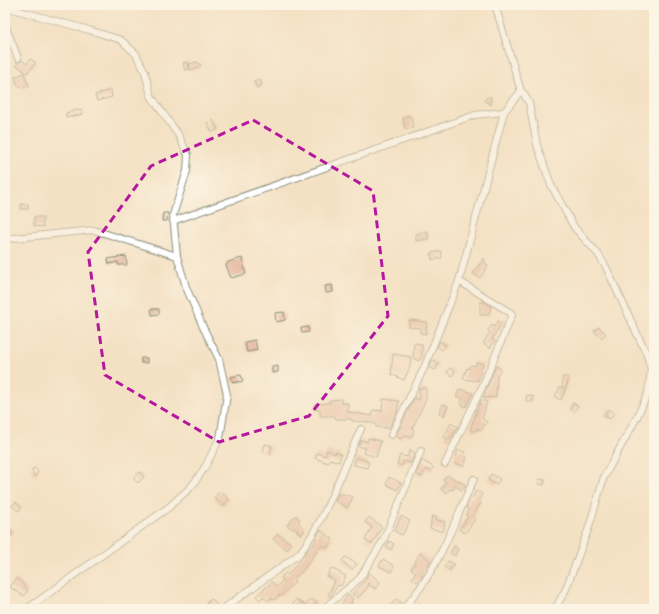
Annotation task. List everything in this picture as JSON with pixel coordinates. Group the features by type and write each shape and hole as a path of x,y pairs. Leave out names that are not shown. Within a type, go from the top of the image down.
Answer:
{"street":[{"path":"495,5 521,91 529,103 537,145 551,185 574,227 598,254 606,267 647,355 650,370 645,402 604,477 588,530 566,589 556,609"},
{"path":"5,7 121,40 136,54 145,72 151,96 179,136 188,155 187,171 173,221 177,256 186,288 219,359 227,395 220,438 192,486 169,507 27,609"},
{"path":"5,25 18,58"},
{"path":"391,435 424,368 459,281 504,112 521,91"},
{"path":"173,221 475,115 504,112"},
{"path":"5,239 94,230 177,256"},
{"path":"445,464 484,383 512,315 459,281"},
{"path":"223,609 299,554 306,546 326,508 361,429"},
{"path":"323,609 359,580 383,541 421,451"},
{"path":"403,609 424,583 437,561 474,479"}],"highlighted area":[{"path":"253,120 373,191 388,316 309,416 219,442 105,375 88,252 151,166"}],"building":[{"path":"30,59 36,63 27,73 16,65 22,60 27,64"},
{"path":"188,62 189,69 185,70 183,63"},
{"path":"197,62 201,65 199,68 191,70 189,64"},
{"path":"24,73 29,86 23,88 17,84 15,77"},
{"path":"260,79 262,85 257,88 254,82"},
{"path":"111,90 112,97 97,101 95,95"},
{"path":"487,97 491,97 491,105 484,100"},
{"path":"77,110 82,111 83,114 66,118 66,113"},
{"path":"406,116 411,116 413,128 405,129 403,118"},
{"path":"213,120 218,129 212,132 207,123"},
{"path":"21,204 28,204 28,209 21,209"},
{"path":"163,213 168,213 167,221 162,221"},
{"path":"34,217 43,217 43,227 34,226"},
{"path":"427,231 429,239 416,241 416,234"},
{"path":"441,251 442,258 432,260 431,253"},
{"path":"126,256 127,265 118,265 118,262 109,264 108,259"},
{"path":"242,258 246,274 231,278 226,265 228,262"},
{"path":"484,258 485,263 488,265 480,278 473,274"},
{"path":"332,285 333,292 326,293 325,286"},
{"path":"480,302 485,302 491,306 489,315 480,315"},
{"path":"151,309 159,309 159,314 152,315"},
{"path":"284,312 285,320 276,322 275,313"},
{"path":"409,320 427,322 426,334 420,333 420,328 409,327"},
{"path":"498,321 502,323 492,339 495,341 490,348 483,343 490,333 488,331 492,325 494,327"},
{"path":"308,327 309,332 302,333 301,328"},
{"path":"599,327 606,334 601,338 594,331"},
{"path":"255,340 257,350 247,352 245,342"},
{"path":"440,341 446,345 442,350 437,347"},
{"path":"414,343 422,344 422,356 419,361 413,358"},
{"path":"393,354 411,357 410,367 404,380 391,374"},
{"path":"141,358 147,358 147,363 141,363"},
{"path":"433,360 439,364 435,370 429,367"},
{"path":"477,362 483,364 478,381 463,379 467,368 469,369 471,365 475,366"},
{"path":"278,366 278,372 272,373 272,367"},
{"path":"496,366 501,369 497,375 496,397 483,398"},
{"path":"450,368 455,371 452,376 447,372"},
{"path":"241,375 243,381 233,383 231,377"},
{"path":"562,377 568,377 568,382 561,400 555,397 560,387 563,388"},
{"path":"419,388 426,388 426,399 412,429 414,430 412,437 403,436 401,439 396,436 414,398 419,400"},
{"path":"460,389 473,393 466,407 460,404 463,399 456,396"},
{"path":"527,395 533,396 532,402 526,401"},
{"path":"341,399 341,403 348,403 348,412 372,416 373,410 382,411 383,399 399,401 397,412 389,428 376,427 376,424 352,421 352,419 336,419 335,416 320,416 320,410 316,410 315,404 330,403 330,400"},
{"path":"481,400 487,402 482,419 487,422 481,431 477,428 475,432 470,429"},
{"path":"573,403 578,406 574,412 570,409"},
{"path":"443,404 448,406 444,416 439,414"},
{"path":"608,409 614,413 610,419 604,416"},
{"path":"451,423 458,427 449,440 444,437"},
{"path":"368,438 381,441 376,457 363,453 366,448 358,446 361,440 367,442"},
{"path":"265,444 272,446 270,454 263,452"},
{"path":"327,450 335,454 335,452 341,454 339,462 330,459 328,463 315,458 317,453 325,456"},
{"path":"410,450 415,453 411,463 404,461 402,466 397,464 400,455 407,457"},
{"path":"458,450 466,452 464,457 467,457 464,466 454,463"},
{"path":"356,457 369,462 367,468 354,465"},
{"path":"422,460 433,467 431,471 427,469 421,477 416,474"},
{"path":"35,468 38,472 35,477 31,470"},
{"path":"140,472 144,477 138,483 133,478"},
{"path":"491,474 500,479 496,485 488,480"},
{"path":"447,475 466,485 462,490 455,486 453,490 449,489 447,493 441,490 446,482 443,480"},
{"path":"389,477 401,483 397,490 386,484"},
{"path":"539,479 545,480 544,485 538,484"},
{"path":"220,491 229,499 223,506 214,498"},
{"path":"476,491 482,494 479,501 481,503 473,516 476,518 465,533 459,530 468,516 466,515 469,510 466,508 470,498 472,499"},
{"path":"339,493 353,497 347,508 335,501"},
{"path":"16,502 22,508 18,511 12,506"},
{"path":"296,515 300,520 298,522 305,530 301,535 294,528 293,530 287,525"},
{"path":"401,516 410,521 402,535 394,531"},
{"path":"432,516 437,517 436,520 445,522 443,532 430,528"},
{"path":"369,517 382,527 372,544 365,540 372,527 365,522"},
{"path":"9,527 14,533 11,536 5,530"},
{"path":"320,530 333,539 327,548 322,545 304,569 293,580 295,582 281,596 279,595 274,600 271,598 268,601 263,597 260,600 256,596 272,582 277,587 283,580 281,577 286,573 288,575 312,545 313,546"},
{"path":"278,534 292,544 287,550 273,539"},
{"path":"389,541 394,544 391,550 386,547"},
{"path":"454,546 458,549 455,556 450,553"},
{"path":"420,553 431,561 418,582 412,578 416,572 411,569"},
{"path":"345,557 357,564 352,570 342,561"},
{"path":"383,559 394,566 391,572 379,566"},
{"path":"448,561 454,564 450,571 444,567"},
{"path":"331,568 346,576 341,586 338,585 330,597 328,595 335,581 327,576"},
{"path":"369,572 380,582 375,589 368,583 367,585 369,586 358,598 352,594 365,581"},
{"path":"17,578 28,590 24,596 10,587"},
{"path":"348,595 353,599 351,602 352,608 345,609 341,605"},
{"path":"212,599 217,605 211,609 206,603"},
{"path":"296,599 306,605 311,599 317,603 312,609 290,609"},
{"path":"396,599 401,602 398,608 388,609"},
{"path":"418,603 425,609 412,609"}]}
